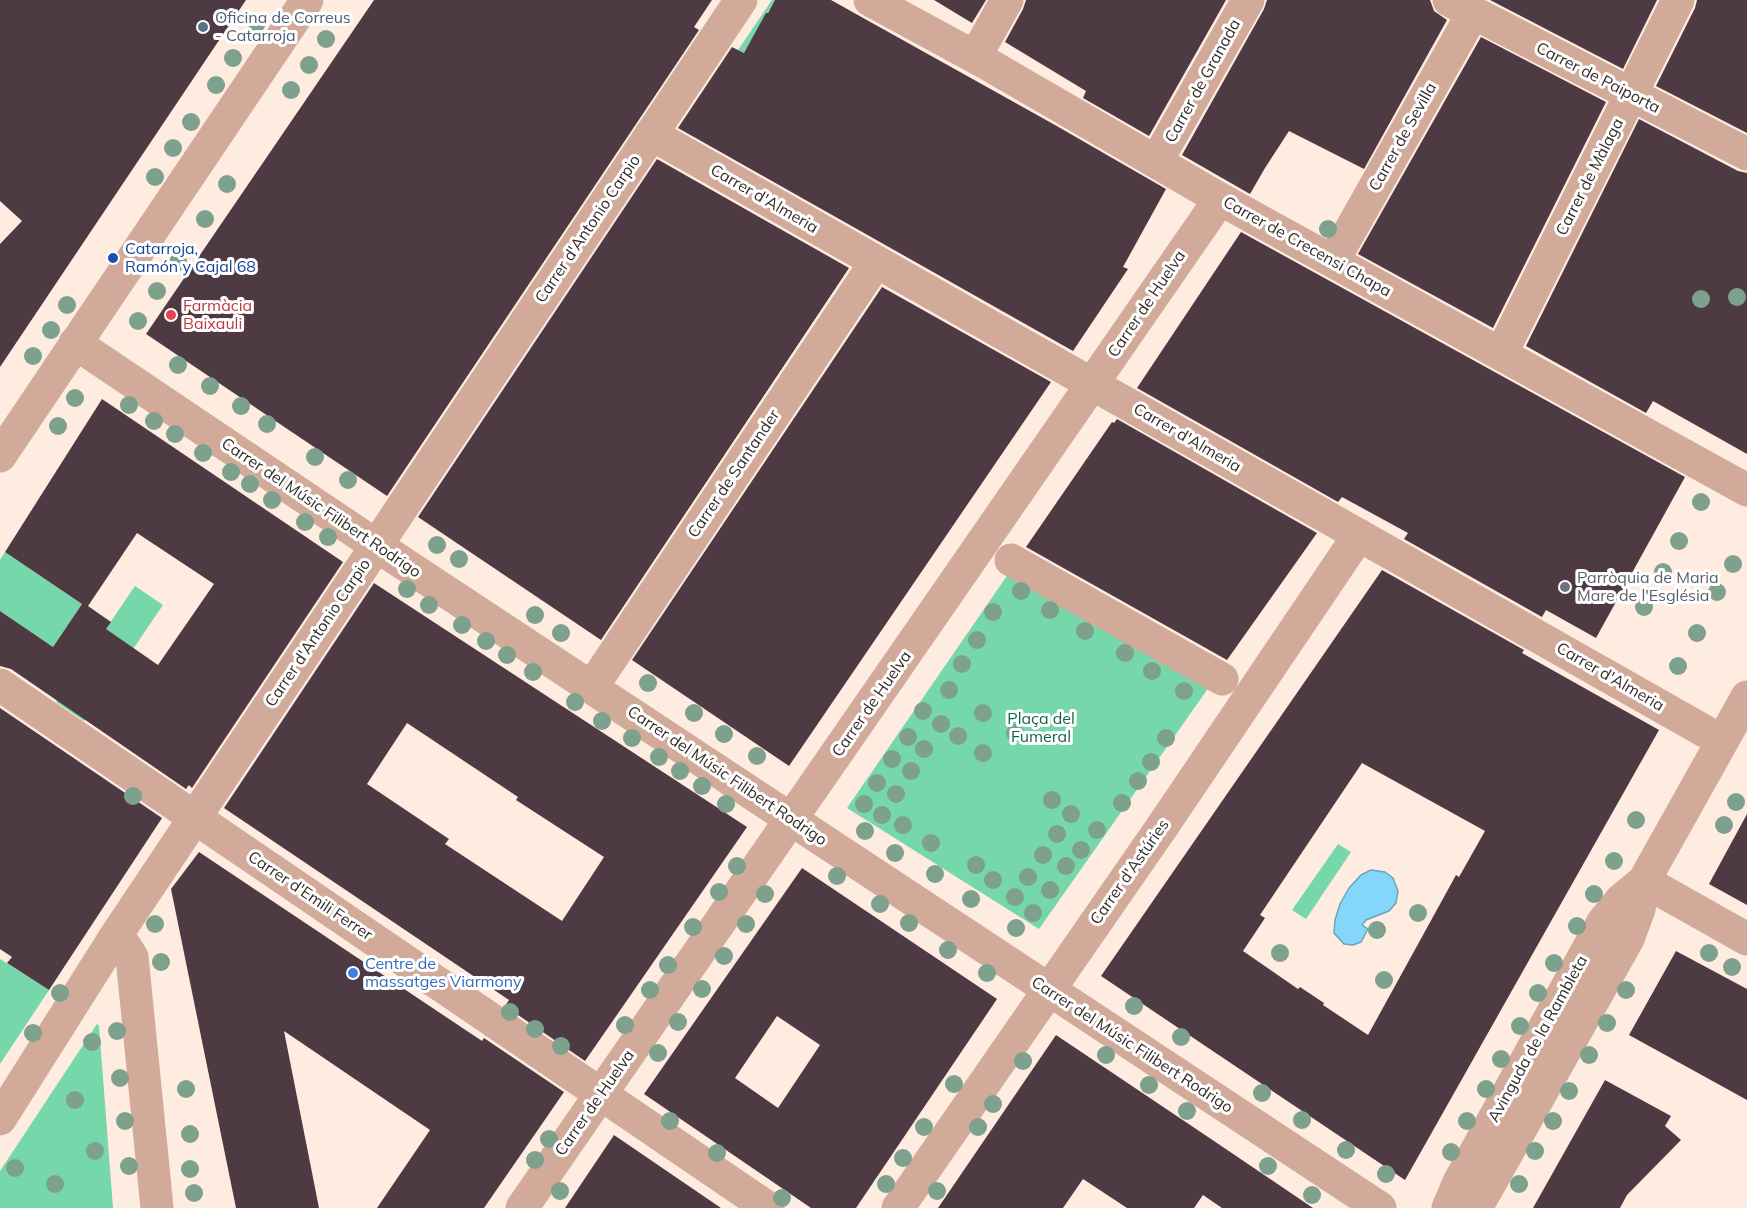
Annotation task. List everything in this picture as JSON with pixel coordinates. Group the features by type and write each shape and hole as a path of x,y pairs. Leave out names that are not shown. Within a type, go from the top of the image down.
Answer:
{"street":[{"path":"1,450 307,0"},
{"name":"Carrer d'Antonio Carpio","path":"0,1119 115,937 741,0"},
{"name":"Carrer de Crecensi Chapa","path":"870,0 975,57 1220,199 1747,490"},
{"path":"975,57 1007,0"},
{"name":"Carrer de Granada","path":"1156,162 1248,0"},
{"name":"Carrer de Màlaga","path":"1501,354 1678,0"},
{"name":"Carrer de Paiporta","path":"1461,6 1747,154"},
{"name":"Carrer de Sevilla","path":"1333,261 1461,6"},
{"name":"Carrer d'Almeria","path":"651,134 1722,741"},
{"name":"Carrer de Huelva","path":"522,1208 1220,199"},
{"name":"Carrer de Santander","path":"592,687 876,262"},
{"name":"Carrer del Músic Filibert Rodrigo","path":"75,343 377,546 1380,1208"},
{"name":"Carrer d'Astúries","path":"898,1208 1164,824 1359,536"},
{"path":"1011,560 1222,679"},
{"name":"Carrer d'Emili Ferrer","path":"0,686 768,1208"},
{"name":"Avinguda de la Rambleta","path":"1476,1208 1628,939 1639,909 1644,881 1747,697"},
{"path":"1644,881 1747,939"},
{"name":"Avinguda de la Rambleta","path":"1448,1208 1459,1182 1603,922 1621,900 1644,881"},
{"path":"115,937 132,957 157,1208"}],"green space":[{"path":"772,0 775,0 744,53 738,50"},
{"path":"5,552 82,604 53,647 0,611 0,560"},
{"name":"Plaça del Fumeral","path":"1011,570 1209,687 1039,929 847,808"},
{"path":"135,586 163,605 84,721 56,702"},
{"path":"1338,844 1351,852 1306,919 1292,910"},
{"path":"0,959 49,990 0,1064"},
{"path":"97,1024 99,1026 113,1208 0,1208 0,1171"}],"water":[{"path":"1371,870 1385,872 1393,878 1398,891 1396,903 1389,911 1366,920 1362,925 1368,929 1361,942 1353,945 1344,944 1334,933 1340,904 1349,888 1361,875"}],"building":[{"path":"0,0 246,0 0,367 0,244 22,221 0,201"},
{"path":"374,0 712,0 694,27 699,30 387,496 146,334"},
{"path":"775,0 831,0 1166,189 1123,267 1128,269 1073,351 678,128 732,47 744,53"},
{"path":"934,0 986,0 972,23"},
{"path":"1026,0 1226,0 1149,136 1083,98 1086,91 1005,42"},
{"path":"1267,0 1430,0 1434,11 1447,20 1364,169 1289,131 1250,194 1182,155"},
{"path":"1490,0 1657,0 1623,69"},
{"path":"1697,0 1747,0 1747,133 1656,86"},
{"path":"1481,37 1606,102 1493,328 1358,254"},
{"path":"1639,119 1738,171 1747,173 1747,454 1653,401 1646,413 1526,346"},
{"path":"657,159 849,268 601,640 418,517"},
{"path":"1241,232 1685,477 1596,638 1546,610 1542,617 1404,539 1408,533 1342,497 1338,502 1137,388"},
{"path":"882,287 1051,382 789,766 632,660"},
{"path":"102,399 343,562 192,788 189,785 186,789 11,669 0,666 0,611 53,647 82,604 5,552","holes":["137,533 214,584 158,665 106,629 111,622 88,606"]},
{"path":"1117,419 1317,533 1227,660 1026,547 1112,422 1114,423"},
{"path":"1382,570 1524,650 1522,653 1659,730 1405,1180 1101,976","holes":["1362,763 1485,831 1459,877 1456,875 1368,1035 1323,1005 1324,1003 1300,987 1298,989 1243,951 1265,918 1260,915"]},
{"path":"374,583 747,827 585,1061 505,1006 509,1000 224,808","holes":["407,723 518,797 516,800 604,857 562,921 445,844 449,839 367,784"]},
{"path":"0,708 162,818 49,990 7,963 12,957 0,949"},
{"path":"1747,814 1747,905 1709,884"},
{"path":"199,852 482,1041 484,1038 564,1092 484,1208 377,1208 430,1130 284,1031 319,1208 236,1208 171,889"},
{"path":"802,868 997,999 856,1208 811,1208 644,1094","holes":["777,1016 820,1045 778,1108 735,1078"]},
{"path":"1676,951 1747,989 1747,1100 1629,1035"},
{"path":"1056,1035 1313,1208 1222,1208 1203,1195 1194,1208 1127,1208 1083,1179 1063,1208 938,1208"},
{"path":"1605,1080 1671,1116 1665,1126 1681,1140 1627,1195 1620,1208 1533,1208"},
{"path":"614,1135 721,1208 565,1208"}],"place":[{"name":"Oficina de Correus - Catarroja","path":"203,27"},
{"name":"Catarroja, Ramón y Cajal 68","path":"113,258"},
{"name":"Farmàcia Baixauli","path":"171,315"},
{"name":"Parròquia de Maria Mare de l'Església","path":"1565,587"},
{"name":"Centre de massatges Viarmony","path":"353,973"}]}
